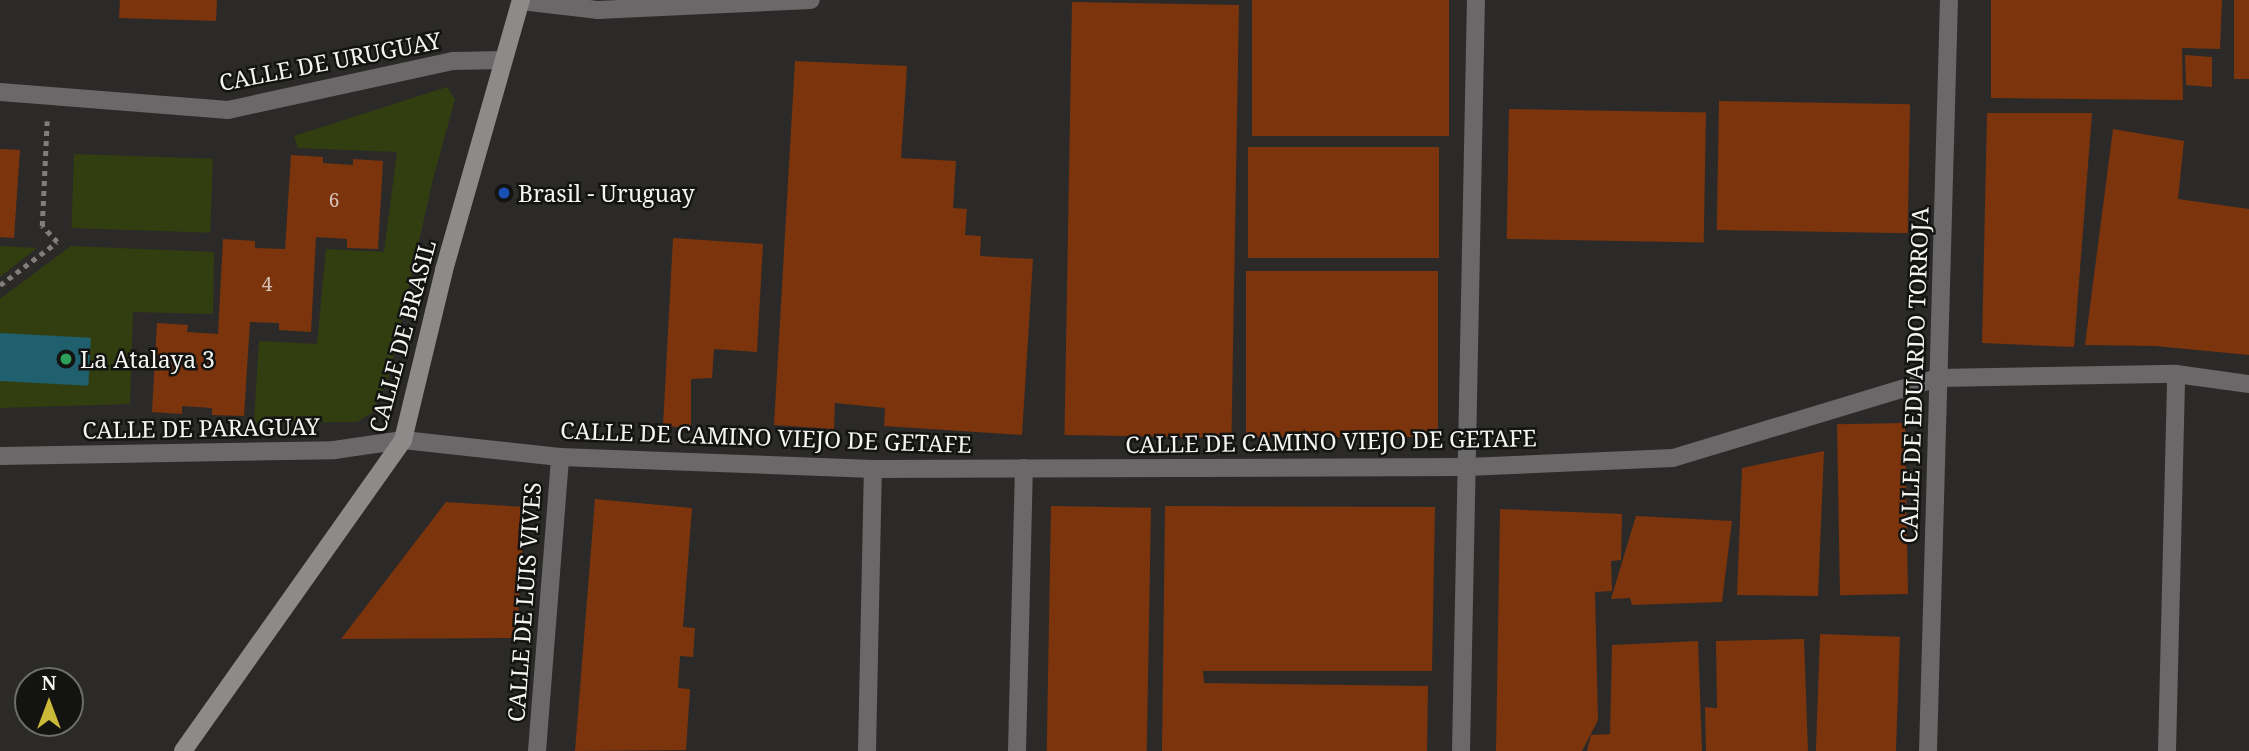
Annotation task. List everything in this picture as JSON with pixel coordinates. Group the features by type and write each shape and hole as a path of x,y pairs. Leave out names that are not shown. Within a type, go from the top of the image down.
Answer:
{"street":[{"path":"521,1 598,9 811,0"},
{"path":"1461,751 1476,0"},
{"name":"CALLE DE EDUARDO TORROJA","path":"1928,751 1949,0"},
{"name":"CALLE DE BRASIL","path":"183,751 403,440 444,270 521,1"},
{"name":"CALLE DE URUGUAY","path":"0,92 228,110 453,61 503,60"},
{"path":"2167,751 2176,374"},
{"name":"CALLE DE CAMINO VIEJO DE GETAFE","path":"403,440 560,457 873,469 1468,467 1673,458 1938,378 2176,374 2249,384"},
{"name":"CALLE DE PARAGUAY","path":"0,456 334,450 403,440"},
{"name":"CALLE DE LUIS VIVES","path":"537,751 560,457"},
{"path":"1017,751 1024,468"},
{"path":"866,751 873,469"}],"path":[{"path":"0,285 57,242 42,226 49,96"}],"green space":[{"path":"447,87 455,99 433,179 389,376 372,413 357,422 254,423 259,341 317,344 326,249 384,252 397,152 298,148 294,136"},
{"path":"74,154 213,159 210,233 71,228"},
{"path":"0,246 37,248 0,277"},
{"name":"La Atalaya 3","path":"71,246 214,252 213,314 133,312 130,404 0,408 0,299"}],"water":[{"path":"0,333 91,338 88,386 0,381"}],"building":[{"path":"120,0 217,0 216,21 119,18"},
{"path":"1252,0 1449,0 1449,136 1252,136"},
{"path":"1991,0 2222,0 2220,49 2182,48 2183,100 1991,98"},
{"path":"2234,0 2249,0 2249,79 2234,79"},
{"path":"1072,2 1239,5 1231,438 1064,435"},
{"path":"2185,55 2212,57 2212,87 2186,85"},
{"path":"795,61 907,66 901,158 956,161 953,208 967,209 965,235 981,236 980,256 1033,259 1022,435 884,426 885,408 835,403 834,429 774,425"},
{"path":"1719,101 1910,104 1908,233 1717,230"},
{"path":"1509,109 1706,112 1704,242 1507,239"},
{"path":"1987,113 2092,113 2074,347 1982,343"},
{"path":"2113,129 2184,141 2178,199 2249,209 2249,355 2155,346 2085,345"},
{"path":"1248,147 1439,147 1439,258 1248,258"},
{"path":"0,149 20,150 14,238 0,237"},
{"path":"291,155 323,157 323,163 353,165 353,159 383,161 378,249 347,248 347,239 316,237 311,332 279,330 279,323 250,322 244,416 212,415 212,408 182,406 182,414 152,412 157,323 188,325 187,332 218,334 223,239 255,241 255,248 285,249"},
{"path":"673,238 763,244 757,352 714,349 712,378 691,379 691,428 663,426"},
{"path":"1246,271 1438,271 1438,437 1246,437"},
{"path":"1905,423 1908,594 1840,595 1837,424"},
{"path":"1824,451 1818,596 1737,595 1742,468"},
{"path":"595,499 692,508 683,627 695,628 693,657 680,656 678,688 690,689 686,750 575,751"},
{"path":"446,502 525,507 517,638 341,639"},
{"path":"1051,506 1151,508 1147,751 1047,751"},
{"path":"1165,506 1435,507 1432,671 1203,671 1204,683 1428,686 1427,751 1162,751"},
{"path":"1500,509 1622,514 1621,560 1611,561 1612,591 1595,592 1598,720 1582,751 1496,751"},
{"path":"1636,516 1732,521 1722,602 1632,605 1630,598 1611,599"},
{"path":"1820,634 1900,637 1896,751 1816,751"},
{"path":"1804,639 1808,751 1706,751 1705,707 1717,708 1716,641"},
{"path":"1698,641 1702,751 1587,751 1591,735 1610,734 1612,645"}],"place":[{"name":"Brasil - Uruguay","path":"504,193"},
{"name":"La Atalaya 3","path":"66,359"}]}
